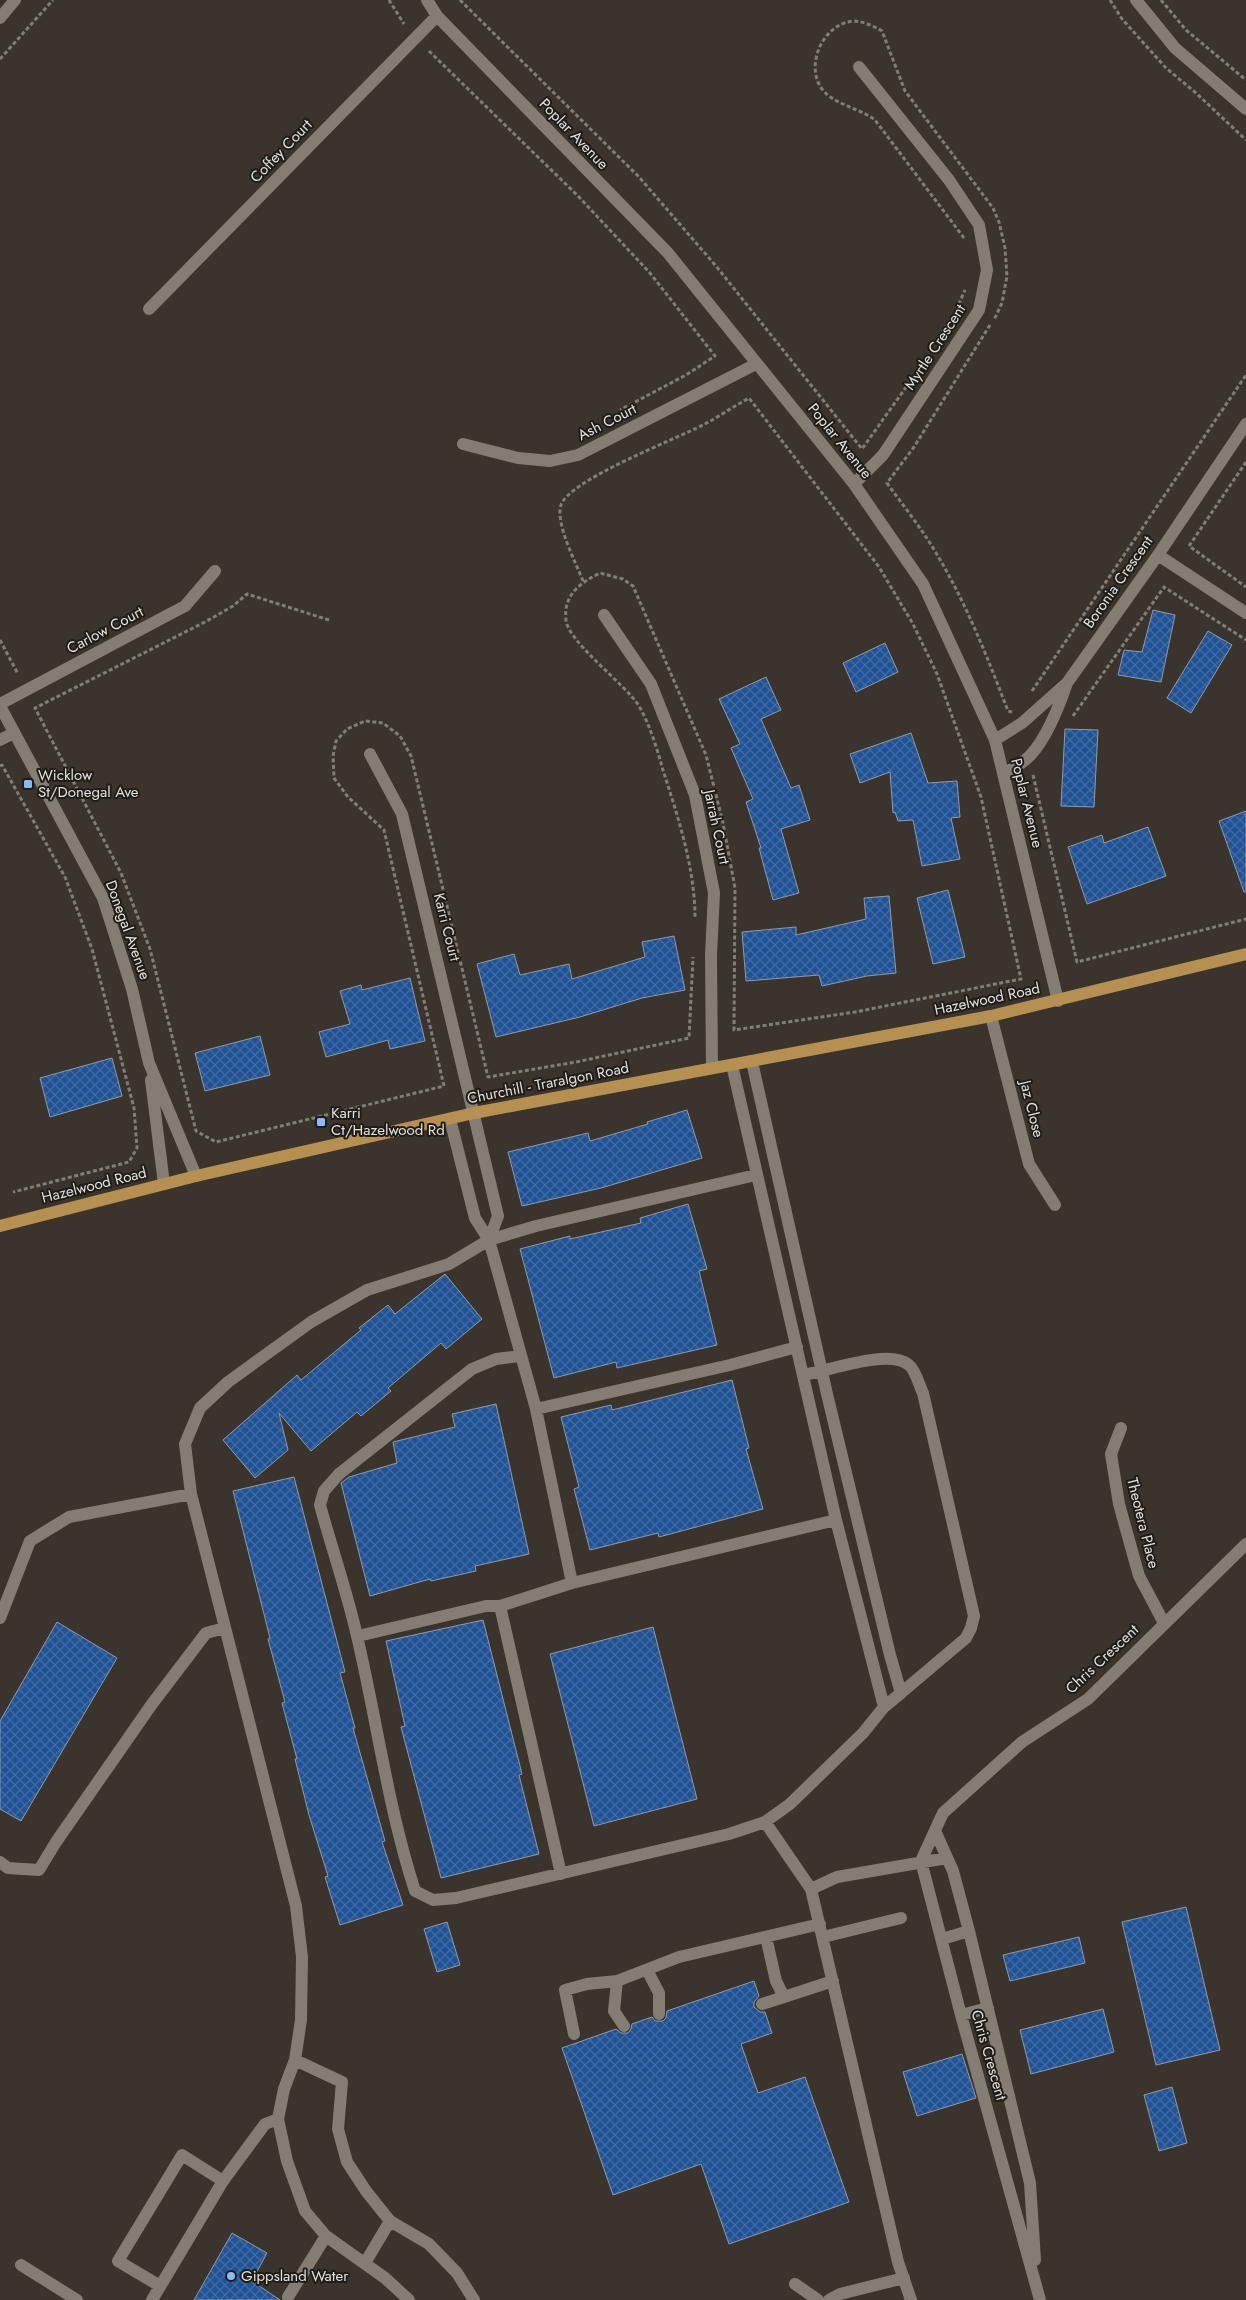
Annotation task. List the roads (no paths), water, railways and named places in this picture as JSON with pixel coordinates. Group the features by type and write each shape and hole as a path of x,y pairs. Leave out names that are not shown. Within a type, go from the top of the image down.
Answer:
{"main road":[{"name":"Hazelwood Road","path":"732,1065 991,1016 1246,954"},
{"name":"Churchill - Traralgon Road","path":"196,1176 474,1113 712,1067 732,1065"},
{"name":"Hazelwood Road","path":"0,1226 196,1176"}],"street":[{"path":"0,18 15,0"},
{"name":"Poplar Avenue","path":"427,0 437,16 668,254 854,484 923,584 995,740 1058,1001"},
{"path":"1136,0 1175,48 1246,109"},
{"name":"Coffey Court","path":"149,309 437,16"},
{"name":"Myrtle Crescent","path":"854,484 883,455 979,310 987,270 979,225 949,180 859,67"},
{"name":"Ash Court","path":"462,444 518,458 550,461 578,455 756,364"},
{"name":"Boronia Crescent","path":"995,740 1022,723 1067,683 1158,555 1246,424"},
{"path":"1158,555 1246,613"},
{"name":"Carlow Court","path":"0,705 185,606 215,571"},
{"name":"Jarrah Court","path":"604,615 651,684 695,795 714,893 711,955 712,1067"},
{"path":"1004,774 1025,760 1040,741 1056,713 1067,683"},
{"name":"Donegal Avenue","path":"0,705 103,898 132,989 149,1063 196,1176"},
{"path":"0,740 14,733"},
{"name":"Karri Court","path":"370,754 402,814 498,1216 489,1240"},
{"name":"Jaz Close","path":"991,1016 1029,1164 1055,1205"},
{"path":"752,1062 827,1394 890,1655 901,1692"},
{"path":"149,1063 164,1184"},
{"path":"732,1065 836,1520 884,1707"},
{"path":"450,1119 475,1218 489,1240 536,1409 572,1583"},
{"path":"409,2300 365,2263 326,2236 305,2211 287,2161 278,2119 284,2089 295,2060 301,2020 302,1957 296,1906 191,1494 185,1444 200,1408 228,1382 312,1322 367,1290 450,1264 489,1240 536,1226 756,1176"},
{"path":"536,1409 730,1365 796,1342 813,1332"},
{"path":"520,1356 496,1359 472,1369 339,1474 324,1491 320,1505 358,1636 377,1736 414,1891 433,1900 456,1898 561,1874 729,1834 765,1822 797,1798 863,1733 884,1707 966,1638 974,1616 923,1393 911,1366 900,1360 881,1358 804,1375"},
{"path":"809,1398 827,1394"},
{"name":"Theotera Place","path":"1121,1428 1110,1454 1119,1504 1138,1576 1164,1623"},
{"path":"0,1618 30,1541 69,1516 191,1494"},
{"path":"358,1636 486,1606 500,1606 572,1583 836,1520"},
{"name":"Chris Crescent","path":"1039,2294 961,2015 921,1861 936,1833 943,1813 1022,1742 1088,1699 1246,1544"},
{"path":"500,1606 561,1874"},
{"path":"0,1862 8,1868 39,1870 56,1842 152,1704 206,1633 225,1628"},
{"path":"765,1822 811,1890 898,2262 911,2300"},
{"name":"Chris Crescent","path":"936,1833 947,1858 970,1931 1030,2183 1039,2294"},
{"path":"811,1890 836,1877 947,1858"},
{"path":"823,1937 901,1918"},
{"path":"574,2034 565,1990 587,1984 617,1981 679,1958 820,1924"},
{"path":"942,1939 970,1931"},
{"path":"766,1937 776,1981 784,1996"},
{"path":"648,1970 659,1993 659,2014"},
{"path":"617,1981 614,2011 624,2026"},
{"path":"762,2004 833,1981"},
{"path":"961,2015 988,2008"},
{"path":"295,2060 342,2082 338,2129 347,2162 366,2191 390,2221 428,2244 457,2273 474,2300"},
{"path":"152,2300 223,2181 265,2124 278,2119"},
{"path":"160,2286 118,2261 182,2155 223,2181"},
{"path":"365,2263 390,2221"},
{"path":"288,2297 326,2236"},
{"path":"21,2265 77,2300"},
{"path":"829,2300 840,2294 904,2278"},
{"path":"795,2284 818,2300"}],"place":[{"name":"Wicklow St/Donegal Ave","path":"28,784"},
{"name":"Karri Ct/Hazelwood Rd","path":"321,1122"},
{"name":"Gippsland Water","path":"231,2276"}]}
